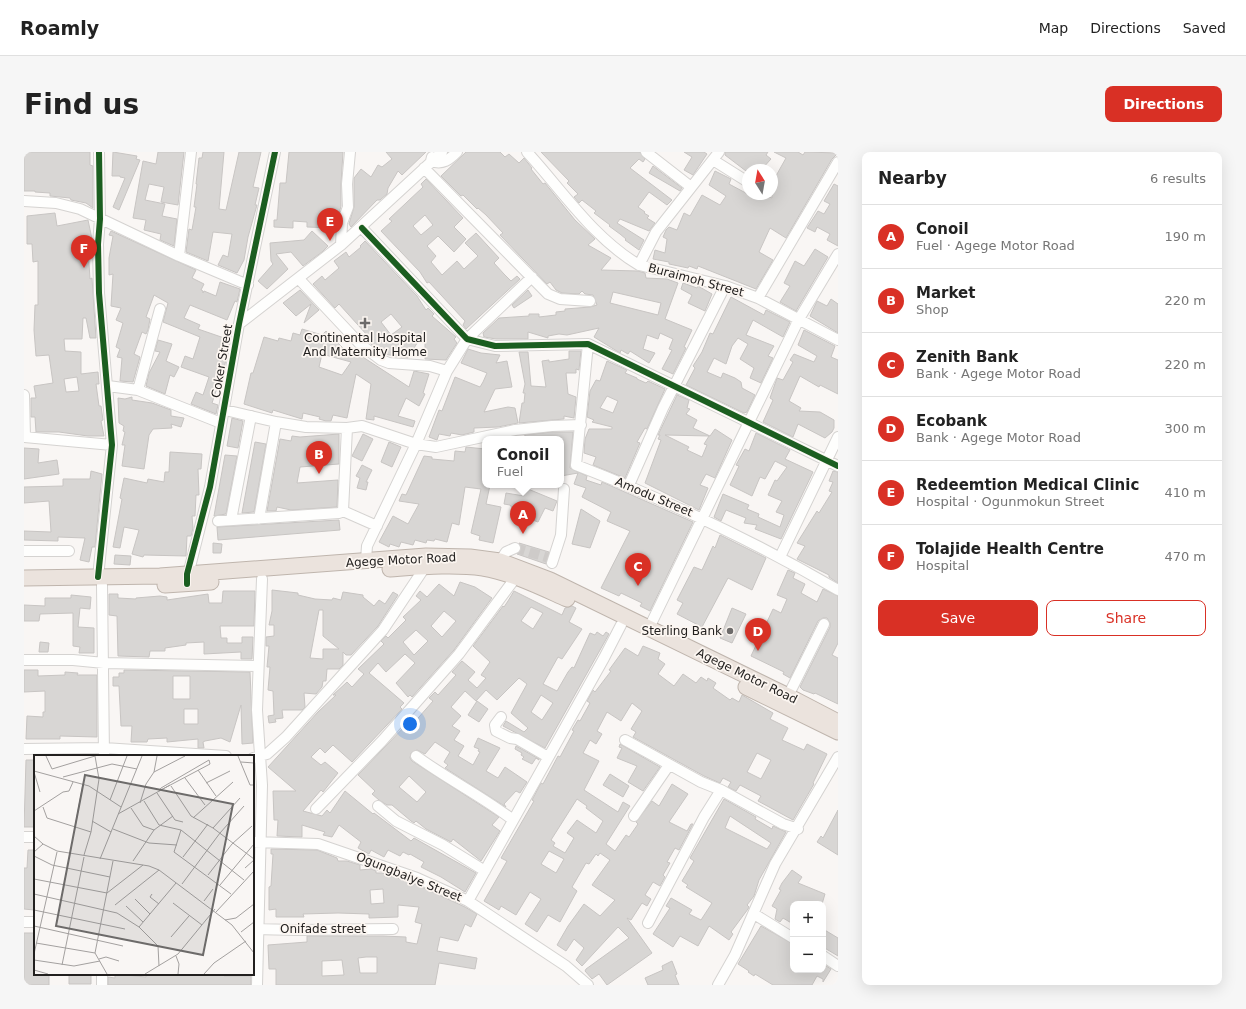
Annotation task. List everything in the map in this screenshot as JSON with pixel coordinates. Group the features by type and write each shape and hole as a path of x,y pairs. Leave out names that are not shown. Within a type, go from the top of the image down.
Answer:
{"highway":[{"name":"Agege Motor Road","path":"187,579 366,560 426,556 470,557 500,561 550,580 788,696 838,722"},
{"name":"Agege Motor Road","path":"24,585 100,581 262,579 425,567 456,566 483,568 516,577 582,605 838,732"},
{"name":"Agege Motor Road","path":"24,578 100,581"}],"street":[{"path":"99,152 99,293 112,445 100,581 104,663 104,752"},
{"path":"178,256 191,152"},
{"name":"Coker Street","path":"187,579 210,487 221,423 225,410 239,324 275,152"},
{"path":"341,245 342,223 348,208 347,184 350,152"},
{"path":"434,158 439,163 444,162 457,152"},
{"path":"527,152 589,224 631,260 639,265 656,232 716,156 742,177"},
{"path":"646,152 691,187"},
{"path":"239,324 299,279 362,228 434,158"},
{"path":"434,158 532,278 548,294 560,299 590,301"},
{"path":"758,298 838,162"},
{"path":"24,201 56,202 80,209 178,256 248,285"},
{"path":"362,228 468,339 495,346 588,344 838,466"},
{"path":"649,628 748,421 799,319 838,254"},
{"name":"Buraimoh Street","path":"639,265 725,286 758,298 838,340"},
{"path":"366,560 367,546 416,444 447,371 468,339 532,278"},
{"path":"299,279 360,344 381,360 389,363 430,366 447,371"},
{"path":"629,485 674,387 725,286"},
{"path":"138,390 160,308"},
{"name":"Amodu Street","path":"588,344 576,465 629,485 702,518 780,557 838,590"},
{"path":"108,386 138,390 221,423"},
{"path":"24,395 24,437 112,445"},
{"path":"225,410 276,422 306,427 346,428 362,426 416,444 436,447 482,437"},
{"path":"231,520 251,416"},
{"path":"259,519 276,422"},
{"path":"487,436 515,430 581,425"},
{"path":"344,511 346,428"},
{"path":"780,557 828,461 838,437"},
{"path":"550,580 550,560 561,535 564,490"},
{"path":"218,521 339,513 344,511 377,526"},
{"path":"500,561 506,552 515,548"},
{"path":"24,551 69,551"},
{"path":"257,757 267,754 286,737 383,630 425,567"},
{"path":"316,809 382,741 459,654 516,577"},
{"path":"257,985 256,842 262,786 257,757 257,710 262,579"},
{"path":"788,696 824,624"},
{"path":"468,901 621,625"},
{"path":"24,660 258,666"},
{"path":"501,717 495,725 496,731 510,738 517,739 548,757"},
{"path":"624,740 783,824 798,829"},
{"path":"24,750 196,755"},
{"path":"416,756 452,781 488,802 513,820"},
{"path":"718,985 735,955 775,864 798,829 804,815 838,757"},
{"path":"634,816 669,765"},
{"path":"648,923 704,817 720,790"},
{"path":"378,806 396,821 443,845 485,871"},
{"name":"Ogungbaiye Street","path":"256,842 318,844 417,878 468,901 566,966 588,985"},
{"path":"754,914 791,937"},
{"name":"Onifade street","path":"256,929 393,929"},
{"path":"826,958 838,966"}],"building":[{"path":"24,152 90,152 90,165 93,166 93,208 86,203 71,200 70,198 50,196 50,193 24,191"},
{"path":"113,152 137,156 136,159 140,160 119,210 113,207 125,178 120,176 112,176"},
{"path":"158,152 184,152 178,205 161,202 164,187 149,184 145,200 165,204 162,216 177,219 174,246 160,240 161,234 144,230 146,220 133,218 143,161 156,164"},
{"path":"203,152 224,152 219,209 226,210 239,152 261,152 253,187 259,188 255,205 257,205 248,237 244,260 237,273 218,265 223,255 228,257 232,234 213,232 208,261 186,252 189,229 192,230 196,207 194,207 199,158 202,158"},
{"path":"289,152 343,152 341,206 335,228 307,227 307,222 293,221 293,228 274,227 274,220 277,220 280,183 286,183"},
{"path":"386,152 426,152 402,175 398,171 388,188 387,194 380,200 377,200 351,227 349,224 354,207 354,178 361,169 371,177 378,165 382,167 392,159"},
{"path":"466,152 500,152 505,157 509,154 519,163 524,158 543,184 545,183 575,220 595,239 588,245 611,258 601,270 638,271 645,273 646,278 667,279 678,283 665,319 692,330 684,347 686,348 673,374 662,369 672,350 669,349 673,339 660,333 658,339 647,335 643,349 655,353 649,363 630,351 628,354 621,350 620,353 594,337 599,328 567,335 559,334 548,336 548,338 528,332 528,339 496,339 484,337 483,333 499,318 529,316 529,314 539,314 539,317 556,315 556,312 565,311 565,309 597,305 593,295 585,294 582,291 579,294 562,293 556,290 550,282 547,284 500,235 503,233 486,215 478,208 477,209 463,195 461,196 441,176","holes":["613,292 661,303 658,315 610,303"]},
{"path":"541,152 640,152 645,159 643,162 639,159 630,168 672,200 667,205 649,192 638,207 649,216 647,218 655,223 649,231 620,219 617,223 644,240 639,250 594,213 596,211 582,200 579,203 574,197 578,194 567,183 569,181"},
{"path":"684,152 704,152 707,154 693,175 684,170 692,157"},
{"path":"725,152 768,152 766,155 771,159 766,164 742,164 742,168 725,155"},
{"path":"774,152 798,152 803,155 805,152 838,153 832,159 786,238 770,228 759,252 773,260 756,289 698,266 697,269 689,266 688,268 653,259 655,250 665,253 667,239 663,237 666,230 669,227 677,230 684,213 690,216 702,195 720,205 726,196 709,185 715,171 731,179 729,184 742,191 742,200 778,200 778,172 786,158"},
{"path":"653,166 682,188 680,191 649,173"},
{"path":"426,179 463,218 454,227 466,239 454,252 438,236 427,246 436,256 431,262 442,275 457,261 464,269 478,256 465,243 476,233 499,258 494,263 504,274 511,281 517,276 520,279 466,329 463,325 465,321 429,282 427,283 420,272 381,231 392,221 389,219 423,187 421,184","holes":["425,215 433,225 421,235 413,226"]},
{"path":"834,184 838,186 838,246 827,240 830,234 817,227 815,232 807,228 818,211 824,214 830,204 824,201"},
{"path":"55,213 57,226 88,220 92,239 92,248 88,248 90,279 92,278 96,338 90,338 86,318 83,318 82,339 64,339 65,351 81,352 81,374 98,372 99,384 96,384 99,406 101,406 103,420 101,421 104,436 88,436 59,432 36,432 35,417 31,417 31,398 36,398 34,386 53,383 49,355 36,356 34,330 35,305 38,305 38,261 33,262 32,244 27,244 27,216","holes":["77,377 79,391 66,392 64,379"]},
{"path":"111,231 196,270 192,278 204,284 201,290 203,293 204,291 216,296 220,282 240,289 237,302 235,301 227,320 190,305 184,318 200,325 198,329 230,340 225,364 212,403 218,405 216,414 191,404 196,392 203,395 209,377 181,367 185,356 193,359 200,337 163,322 168,303 154,295 146,317 150,319 148,330 146,334 142,332 134,354 140,357 133,382 120,381 122,358 117,357 120,349 116,347 123,323 116,320 121,308 111,306 113,274 109,275 109,258 113,236 109,235"},
{"path":"312,231 328,246 322,252 303,266 291,252 276,254 288,269 267,289 258,281 273,264 271,261 270,243 304,240"},
{"path":"365,241 417,296 426,310 428,308 434,314 432,316 456,337 454,339 457,343 446,360 425,359 425,330 408,358 384,354 372,345 365,336 367,335 339,304 335,308 313,284 322,276 325,280 339,268 334,261 346,252 349,257 361,247 360,246","holes":["391,314 402,327 391,335 381,322"]},
{"path":"815,249 828,257 796,311 780,302 790,286 784,283 795,261 804,266"},
{"path":"683,283 697,288 698,286 712,294 705,311 688,303 692,295 681,289"},
{"path":"300,290 319,310 304,323 311,304 296,316 283,303"},
{"path":"528,290 532,296 514,308 512,305"},
{"path":"731,297 764,315 766,310 790,322 783,337 753,320 746,335 774,346 768,356 773,358 761,383 750,378 754,368 740,359 748,344 738,338 732,346 726,364 714,358 707,372 721,378 723,373 735,378 741,382 742,388 755,395 747,412 744,413 686,385 695,368 693,366 702,352 710,333 713,334"},
{"path":"831,299 838,304 838,333 810,316 817,301 827,306"},
{"path":"302,329 322,335 326,331 349,354 352,350 409,387 414,371 429,374 423,393 425,394 419,406 406,398 398,416 415,421 413,427 374,416 374,420 366,419 371,384 356,374 347,418 333,415 331,421 326,421 319,419 320,417 303,413 302,419 273,410 272,413 244,404 251,373 253,373 264,337 278,341 279,338 291,341 293,333 300,335","holes":["322,354 351,362 342,375 319,367"]},
{"path":"804,330 835,346 831,357 838,360 838,394 820,385 819,387 800,376 789,401 801,408 799,411 820,412 834,420 834,428 832,432 825,438 798,424 793,437 763,422 773,400 770,398 777,378 783,380 793,362 790,360 794,354 814,362 817,356 798,345"},
{"path":"158,340 172,344 166,361 179,367 174,377 170,375 165,394 146,386 149,373 160,352 155,351"},
{"path":"468,349 481,353 500,355 496,363 507,361 512,387 495,389 484,412 508,407 515,408 518,423 498,427 474,428 474,432 462,435 451,433 450,436 439,434 437,440 429,437 439,410 442,411 455,377 480,387 487,373 461,363"},
{"path":"569,351 581,351 579,370 576,369 576,373 566,373 568,394 576,397 574,418 564,416 564,419 519,423 522,403 524,403 525,393 523,393 525,384 519,352 528,352 531,386 546,387 542,361 549,360 549,362 569,359"},
{"path":"607,361 627,370 625,373 637,379 646,383 648,381 665,389 647,429 645,428 637,442 640,443 625,478 593,465 596,457 584,453 585,439 589,429 612,429 612,427 592,422 594,420 587,417 590,391 596,380 600,381","holes":["607,396 618,401 613,413 600,408"]},
{"path":"677,395 689,400 687,408 690,409 686,414 697,420 693,428 710,436 715,429 732,440 715,478 706,474 700,485 708,488 699,510 645,483 661,440 658,439 660,435 658,435","holes":["665,435 709,436 704,444 707,445 702,457 687,450 689,447"]},
{"path":"132,397 132,400 152,403 171,410 171,416 184,418 181,427 171,424 172,428 153,429 149,435 144,469 122,466 125,445 122,445 125,432 123,431 124,426 119,423 118,398 125,399"},
{"path":"232,418 243,421 238,448 227,446"},
{"path":"552,432 573,432 570,468 587,476 586,480 601,485 602,482 693,522 650,611 640,606 642,603 621,593 619,596 601,588 630,531 607,521 611,512 582,497 586,488 574,484 578,473 564,475 564,436 525,435"},
{"path":"756,433 790,450 785,459 813,472 781,539 755,529 757,525 744,523 746,518 726,510 721,521 714,517 723,494 749,505 747,509 759,514 758,517 780,527 784,515 776,512 782,501 768,495 775,480 777,481 787,467 775,461 765,479 760,477 752,496 730,485 739,466 736,465 745,449 749,451"},
{"path":"339,434 339,464 300,467 297,483 338,480 337,507 291,510 277,507 276,511 267,511 280,439 291,441 292,436 300,437"},
{"path":"363,434 373,439 362,461 352,456"},
{"path":"255,442 266,444 254,512 242,513"},
{"path":"389,442 401,447 392,467 381,462"},
{"path":"466,447 482,449 482,488 489,488 486,504 501,507 493,543 479,540 480,536 471,533 481,489 465,487 459,525 452,523 447,542 435,539 434,541 427,540 426,543 415,540 413,545 401,542 399,547 390,544 389,547 379,542 393,516 408,524 419,504 399,501 402,494 406,495 424,456 432,457 432,459 454,461 455,451 465,452"},
{"path":"24,448 39,449 38,463 57,460 59,474 24,479"},
{"path":"170,452 202,454 201,469 198,469 199,495 196,495 195,516 192,516 193,528 191,536 187,536 186,556 144,555 143,557 132,554 139,530 124,527 120,548 113,547 122,499 120,498 124,478 147,483 148,479 164,482 165,472 169,472"},
{"path":"225,455 237,456 226,514 214,516"},
{"path":"362,465 372,470 366,482 368,482 366,490 357,488 360,478 356,476"},
{"path":"91,471 102,474 95,547 92,547 89,562 80,560 85,538 58,537 58,541 24,540 24,531 51,532 49,501 24,503 24,487 63,486 63,479 90,479"},
{"path":"833,471 838,472 838,583 829,577 829,575 797,559 805,546 797,543 817,511 819,513 832,492 829,491 833,482 829,481"},
{"path":"522,488 528,488 557,501 553,511 545,508 538,522 520,515 519,517 510,505 504,504 506,493 524,496"},
{"path":"581,509 600,521 590,548 572,544"},
{"path":"339,520 340,530 218,540 217,527"},
{"path":"720,535 766,558 752,590 728,578 702,627 677,614 683,603 677,600 694,567 702,570 713,546 715,548"},
{"path":"213,543 222,544 221,553 213,553"},
{"path":"519,543 549,552 546,564 517,554 521,549"},
{"path":"115,555 131,556 130,565 114,564"},
{"path":"788,570 795,573 793,578 805,584 801,593 817,602 823,589 838,596 838,643 832,655 838,658 838,704 815,693 814,694 803,690 800,687 830,627 830,623 827,618 823,618 818,621 790,678 783,674 784,672 751,656 773,609 781,613 787,599 777,595"},
{"path":"460,582 475,587 492,598 454,650 412,697 410,695 408,697 396,683 415,663 405,654 386,672 378,663 369,673 404,703 400,707 402,709 352,762 333,745 325,753 320,748 311,757 321,765 325,762 338,773 323,792 321,790 303,811 322,816 327,810 330,813 345,791 373,814 374,813 411,841 414,838 476,873 465,892 421,867 424,862 410,854 409,855 403,852 400,856 388,850 384,857 371,850 369,854 358,848 361,842 339,825 332,837 323,835 325,832 302,825 302,837 277,836 278,820 274,820 273,791 296,791 268,767 318,712 336,695 333,695 347,682 352,687 364,674 358,669 384,644 381,641 386,636 388,638 406,620 403,617 421,600 416,596 420,591 427,597 439,584 454,596","holes":["444,611 456,621 442,637 431,626","416,630 428,641 414,655 403,642"]},
{"path":"272,590 298,593 298,595 315,599 332,600 333,598 341,600 343,592 363,595 363,597 374,606 379,600 385,604 393,592 398,595 378,626 351,655 346,655 343,652 343,665 339,669 327,669 326,681 323,681 322,687 316,694 304,693 305,707 302,710 282,710 283,718 275,719 276,722 269,723 268,716 274,715 273,691 268,690 270,667 267,667 269,646 266,646 266,637 274,636 274,625 269,625 272,611","holes":["319,610 323,610 323,636 339,649 323,649 323,659 310,658"]},
{"path":"223,591 255,591 254,626 220,626 221,638 227,638 227,643 242,643 242,637 253,637 252,659 241,659 241,652 204,654 204,642 186,643 186,645 165,648 165,651 150,651 149,657 118,656 117,616 109,615 109,594 118,594 118,598 136,599 160,596 167,597 167,600 208,594 209,603 222,603"},
{"path":"514,591 562,615 565,608 572,606 576,608 569,622 582,629 562,659 558,657 543,684 557,691 568,672 572,667 574,668 590,633 595,635 597,632 603,636 606,632 609,634 545,748 503,726 506,721 524,732 528,728 511,713 527,684 519,678 497,700 486,690 476,701 465,691 451,707 461,716 452,726 460,731 454,740 464,746 458,756 473,765 480,752 478,751 479,749 474,747 478,738 500,748 486,771 498,778 505,767 527,782 520,793 516,791 504,804 506,807 445,768 448,765 444,762 450,752 435,742 425,754 417,750 411,753 410,758 412,761 499,817 492,825 500,831 481,861 453,839 451,842 426,829 416,821 414,823 392,805 387,805 379,800 372,794 375,791 358,775 407,724 410,726 419,717 433,701 429,698 435,692 438,695 456,675 452,672 462,661 475,672 468,680 477,688 486,678 481,675 490,662 473,646 503,606 504,607","holes":["531,607 543,613 533,629 521,621","541,695 553,703 542,720 531,712","409,776 426,792 417,802 399,787"]},
{"path":"71,595 91,597 90,609 80,608 78,627 94,628 94,653 79,653 80,647 73,646 73,613 40,614 39,621 24,621 24,605 45,606 45,598 71,598"},
{"name":"Sterling Bank","path":"732,608 746,614 732,643 720,638"},
{"path":"40,642 49,643 48,652 39,652"},
{"path":"643,646 660,653 658,659 665,664 658,674 674,686 683,674 696,683 701,677 707,681 708,678 716,683 713,688 730,700 732,698 739,702 742,695 773,713 770,719 788,728 782,740 804,750 807,744 827,754 813,783 814,784 793,820 758,801 761,796 740,785 736,791 728,787 731,782 723,778 720,783 704,776 633,737 636,732 631,729 642,711 632,703 621,721 607,712 597,731 602,734 596,744 590,740 583,753 599,761 584,790 618,812 623,802 630,806 606,844 615,851 626,835 629,837 638,824 636,822 652,801 659,806 672,784 688,794 669,822 687,831 691,824 693,824 679,850 675,848 667,862 670,863 663,875 665,877 660,886 653,882 645,895 651,899 647,906 642,903 631,920 627,918 652,953 607,985 599,974 592,979 585,971 629,938 618,927 582,966 576,960 584,948 574,939 566,951 557,945 568,926 584,904 600,916 615,900 592,885 610,860 600,853 598,856 596,854 589,864 586,863 572,887 577,891 560,922 548,915 537,932 525,924 541,899 530,892 516,915 501,906 499,910 484,901 507,861 501,858 534,801 532,800 541,783 543,784 558,756 560,757 574,731 572,730 578,720 580,721 590,703 587,701 593,690 595,692 611,671 609,670 625,648 638,656","holes":["757,753 771,760 761,779 747,772","577,799 603,821 596,833 577,820 567,833 574,838 565,853 553,846 555,843 551,840","549,851 564,859 556,873 541,864"]},
{"path":"24,670 38,670 38,676 65,675 65,672 78,673 77,675 97,675 97,737 60,736 60,739 26,739 27,716 43,717 43,712 45,712 45,691 24,692"},
{"path":"124,670 250,672 253,743 242,744 241,705 230,742 221,738 205,741 203,742 204,748 198,748 198,739 167,742 167,738 148,739 147,742 131,742 132,726 121,726 119,686 113,686 113,677 119,677 119,673 124,673","holes":["173,676 190,676 190,699 173,699","184,709 198,709 198,724 184,724"]},
{"path":"477,701 488,709 479,722 468,715"},
{"path":"620,744 660,767 643,791 628,782 637,766 617,758 622,748 619,747"},
{"path":"516,746 539,759 539,760 536,758 532,764 522,759 524,757 521,755 522,753 515,749"},
{"path":"26,760 34,760 34,827 24,827"},
{"path":"610,774 629,786 623,797 603,785"},
{"path":"724,799 756,817 755,819 772,829 773,826 786,832 759,880 754,896 747,905 749,907 748,909 731,932 733,934 729,940 709,926 698,946 680,936 673,947 653,934 670,908 666,906 671,898 692,910 689,914 701,920 712,903 686,887 688,885 682,881 694,861 690,858","holes":["730,816 771,843 767,849 725,828"]},
{"path":"838,810 838,855 817,842 821,836 823,838"},
{"path":"271,849 317,850 337,858 338,861 347,861 360,865 360,870 371,869 376,871 376,873 382,873 415,884 465,907 477,914 471,927 465,924 458,941 440,937 437,951 477,958 475,969 439,963 435,985 276,985 276,969 269,969 268,945 307,942 307,936 406,937 406,942 417,944 422,924 415,922 419,907 398,905 398,917 369,918 369,914 338,913 303,914 304,917 276,917 276,909 269,910 269,887 271,886 273,854 271,854","holes":["383,889 384,903 371,904 370,890","377,957 377,973 360,973 358,958","342,960 344,975 322,976 322,961"]},
{"path":"28,850 34,850 34,910 24,909 24,868 27,868"},
{"path":"792,870 802,877 798,883 825,894 823,901 790,901 790,922 783,918 780,922 775,919 777,909 772,906 781,890 779,889"},
{"path":"761,926 790,942 790,973 826,973 826,966 831,969 823,982 823,979 817,976 812,985 773,985 755,974 754,976 738,964"},
{"path":"826,931 838,938 838,956 826,949"},
{"path":"24,933 34,933 34,975 49,975 49,985 24,985"},
{"path":"672,961 679,985 648,985 645,978 663,970 662,966"},
{"path":"69,975 91,975 91,984 69,984"},
{"path":"115,975 146,977 146,975 251,976 251,985 108,985 108,977 115,978"}],"tunnel":[{"path":"515,548 549,558"}],"cycle path":[{"path":"98,577 112,445 99,293 99,152"},
{"path":"187,584 187,574 210,487 239,324 275,152"},
{"path":"362,228 467,339 495,346 588,344 838,466"}],"place":[{"name":"Redeemtion Medical Clinic","path":"330,241"},
{"name":"Tolajide Health Centre","path":"84,268"},
{"name":"Continental Hospital And Maternity Home","path":"365,323"},
{"name":"Market","path":"319,474"},
{"name":"Conoil","path":"523,534"},
{"name":"Zenith Bank","path":"638,586"},
{"name":"Sterling Bank","path":"730,631"},
{"name":"Ecobank","path":"758,651"}]}
